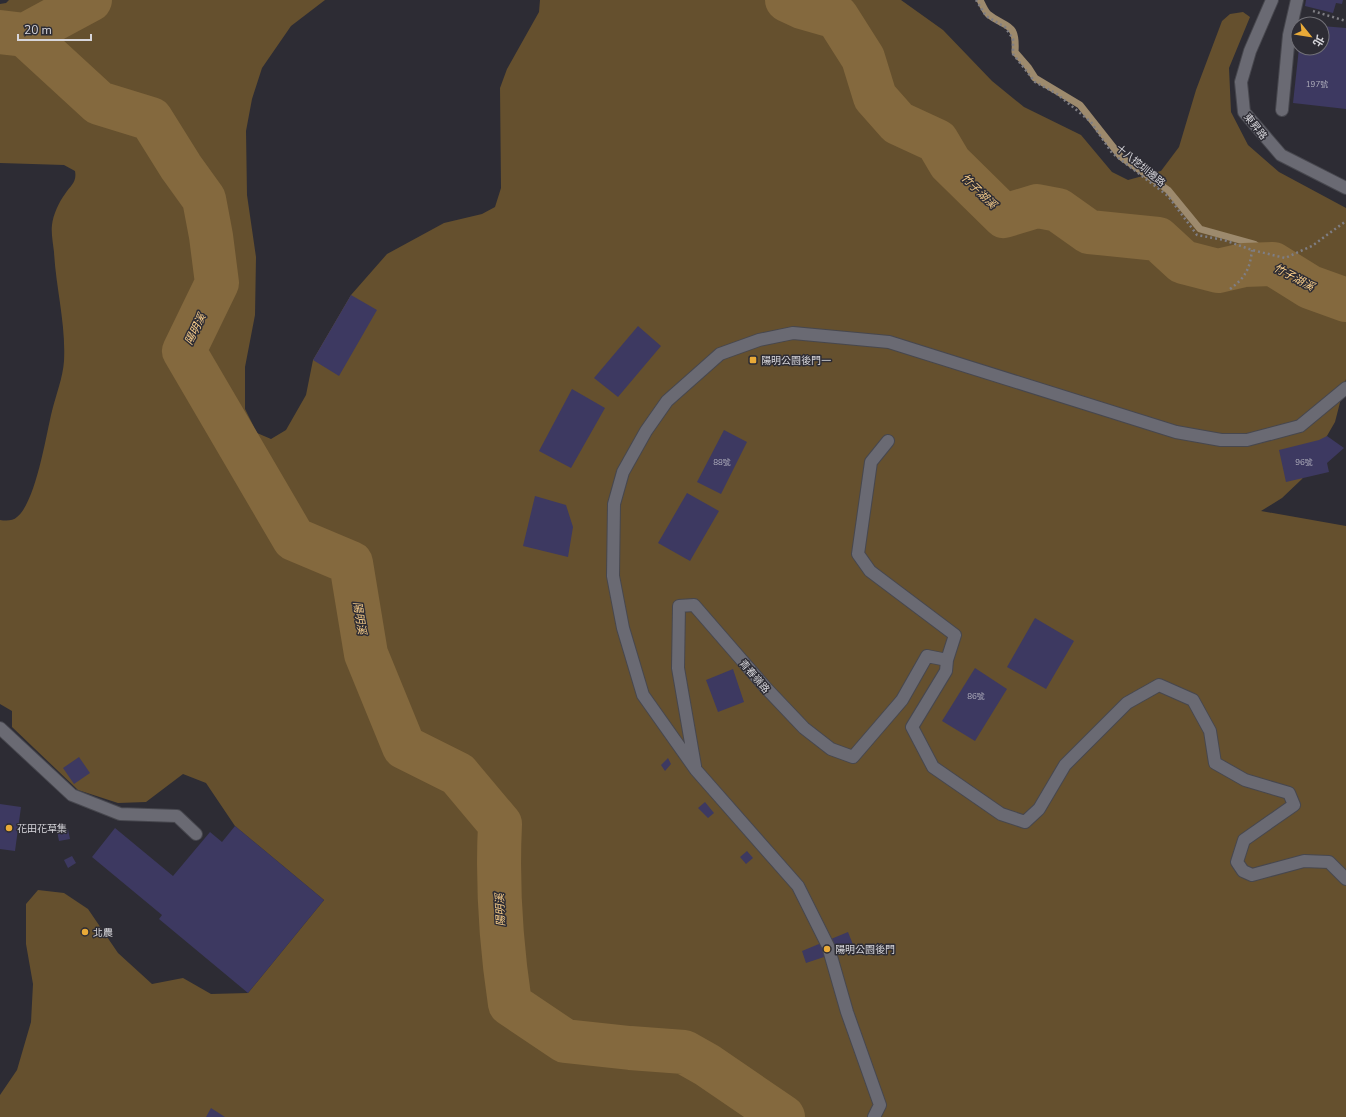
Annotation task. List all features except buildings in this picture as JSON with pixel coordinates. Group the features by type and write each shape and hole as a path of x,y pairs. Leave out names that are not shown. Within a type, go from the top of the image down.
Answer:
{"street":[{"name":"東昇路","path":"1272,0 1250,51 1241,82 1244,112 1281,155 1346,188"},
{"path":"1282,110 1289,35 1296,2"},
{"path":"874,1117 880,1105 847,1012 828,946 798,886 696,770 643,695 623,628 613,576 614,504 623,472 646,431 667,401 720,354 759,340 793,333 888,342 1176,432 1221,440 1247,440 1300,426 1346,388"},
{"path":"888,441 871,462 858,554 870,570 955,635 947,660 946,671 912,727 933,767 1001,814 1025,822 1039,809 1065,765 1127,703 1159,685 1193,700 1210,731 1215,763 1245,780 1289,793 1294,805 1244,840 1237,862 1243,871 1252,875 1304,861 1329,862 1346,879"},
{"name":"青春嶺路","path":"696,770 678,668 679,606 694,605 766,688 804,728 831,749 853,757 902,700 927,656 947,660"},
{"path":"0,728 72,795 120,814 177,816 196,834"}],"path":[{"name":"十八挖圳邊路","path":"976,0 986,16 1005,27 1013,39 1013,54 1035,82 1057,94 1091,122 1112,154 1168,196 1197,235 1224,240 1252,250 1286,258 1312,246 1346,221"},
{"path":"1296,2 1346,21"},
{"path":"1230,289 1242,281 1251,262 1252,250"}],"shaded area":[{"path":"9,0 325,0 291,26 262,68 252,99 246,131 247,195 256,257 255,315 245,367 245,409 257,433 271,439 286,430 306,395 313,360 351,295 387,254 444,223 482,214 495,207 501,188 500,88 507,69 539,12 540,0 901,0 943,30 992,81 1024,107 1081,135 1112,172 1128,180 1161,171 1179,147 1196,90 1222,21 1230,14 1243,12 1250,17 1229,68 1231,112 1248,145 1279,172 1346,208 1346,379 1335,422 1302,479 1282,498 1261,511 1346,526 1346,1117 0,1117 0,1095 17,1070 31,1022 33,984 26,944 26,904 38,890 64,893 88,909 118,953 152,984 183,978 211,994 248,993 324,900 235,826 206,783 183,774 146,802 118,803 78,790 12,727 12,711 0,704 0,520 5,521 17,517 24,509 30,497 35,483 62,373 64,361 64,334 55,266 52,228 57,209 75,178 75,171 64,165 0,163 0,4 6,3"}],"waterway":[{"name":"竹子湖溪","path":"0,32 25,35 90,0"},
{"name":"竹子湖溪","path":"787,0 802,7 837,17 863,58 875,97 898,123 937,141 950,163 1004,216 1037,206 1058,210 1089,232 1158,239 1183,262 1218,271 1244,265 1273,264 1310,287 1346,300"},
{"path":"980,0 988,14 1012,30 1015,42 1015,52 1035,78 1080,105 1121,157 1168,190 1200,229 1254,244 1267,253 1273,264"},
{"name":"陽明溪","path":"25,35 99,103 151,119 181,167 204,199 211,236 217,283 184,351 294,539 351,563 366,654 404,747 458,774 500,824 500,914 510,1004 565,1041 684,1052 707,1065 783,1117"}],"place":[{"name":"陽明公園後門一","path":"753,360"},
{"name":"花田花草集","path":"9,828"},
{"name":"北農","path":"85,932"},
{"name":"陽明公園後門","path":"827,949"}]}
